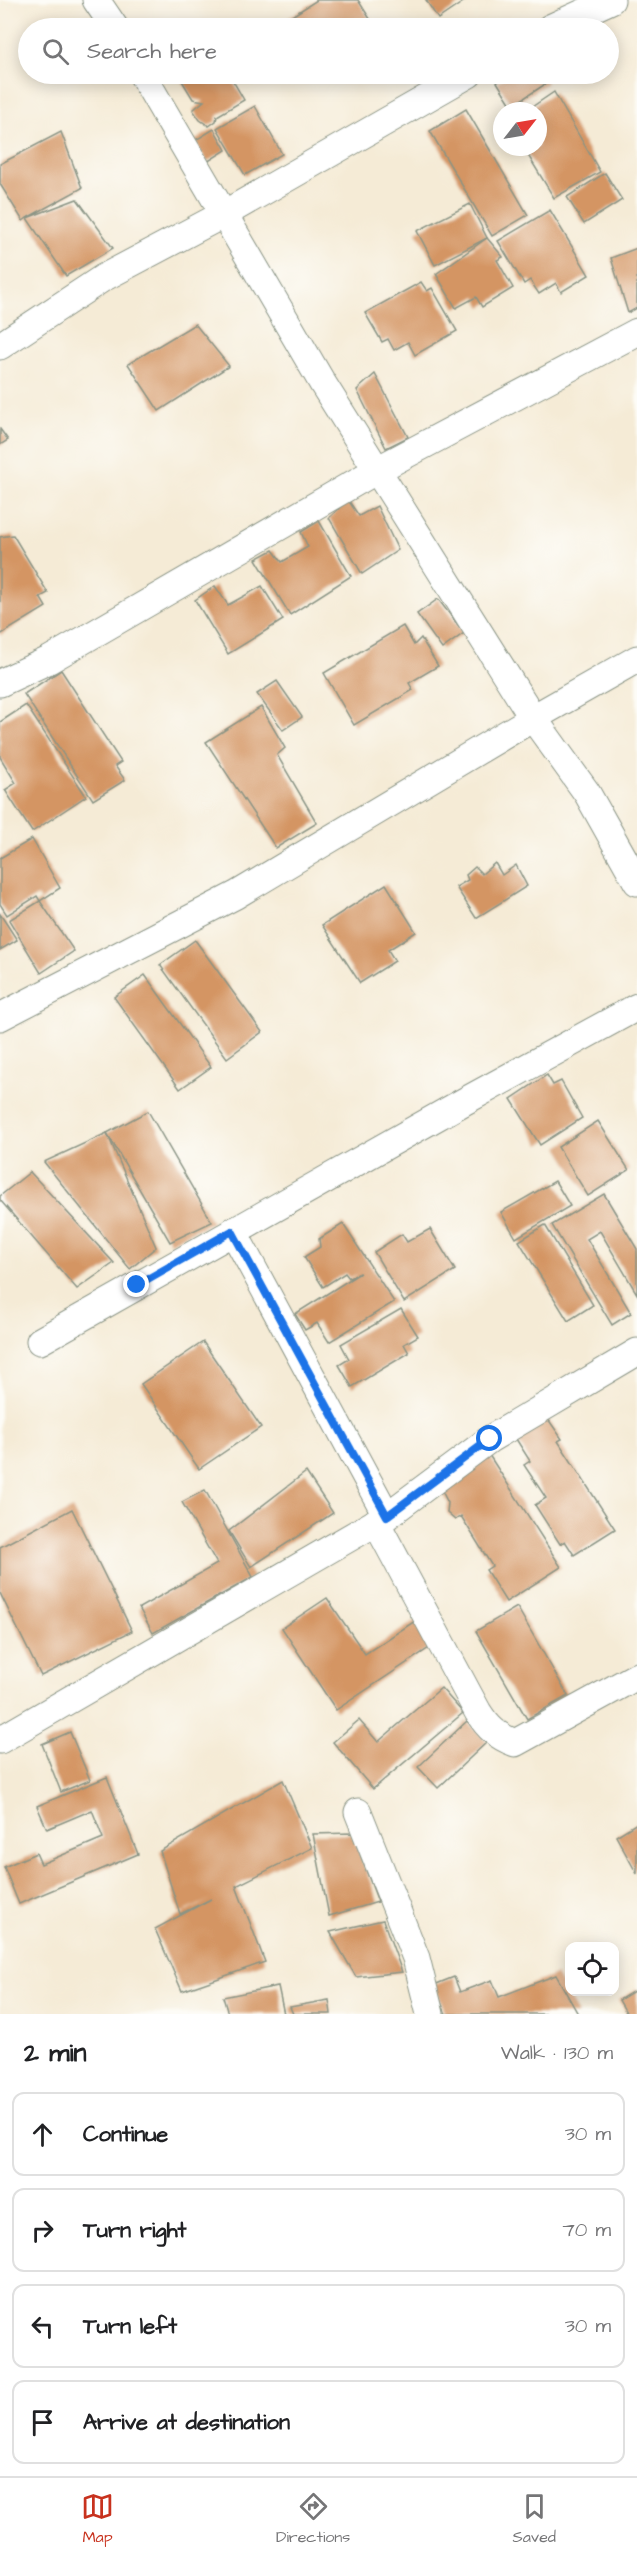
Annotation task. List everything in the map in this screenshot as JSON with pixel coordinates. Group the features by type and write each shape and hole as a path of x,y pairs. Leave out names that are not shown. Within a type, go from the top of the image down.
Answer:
{"street":[{"path":"96,0 108,18"},
{"path":"572,18 611,0"},
{"path":"148,84 323,384 533,718 587,794 637,882"},
{"path":"0,346 103,278 224,214 452,84"},
{"path":"0,683 49,660 377,470 637,332"},
{"path":"0,1017 236,895 533,718 637,659"},
{"path":"40,1341 232,1231 637,1007"},
{"path":"232,1231 382,1519 478,1712 498,1736 515,1743 637,1676"},
{"path":"0,1740 382,1519 490,1439 637,1352"},
{"path":"358,1812 416,1958 430,2014"}],"building":[{"path":"317,0 358,0 369,18 289,18"},
{"path":"426,0 466,0 439,18"},
{"path":"184,84 235,84 244,100 217,116 216,121 209,126 200,120 193,110 204,101 193,99"},
{"path":"498,84 545,84 518,102 510,102"},
{"path":"554,92 600,172 554,198 528,156 547,156 547,102 539,102"},
{"path":"255,106 282,154 245,175 217,128"},
{"path":"466,109 528,215 492,236 430,131"},
{"path":"214,129 226,150 207,162 194,141"},
{"path":"61,132 82,188 23,221 0,184 0,164"},
{"path":"605,173 622,200 584,224 567,197"},
{"path":"77,199 113,248 66,276 27,218"},
{"path":"470,204 487,238 435,265 417,231"},
{"path":"550,210 589,275 561,292 556,283 539,294 530,280 524,284 498,241"},
{"path":"487,238 503,257 497,260 513,288 482,307 476,297 456,308 436,274"},
{"path":"637,248 637,308 628,313 611,258"},
{"path":"421,282 427,291 432,288 457,331 415,355 408,342 394,350 388,339 382,342 365,313"},
{"path":"195,324 229,366 159,411 128,364"},
{"path":"375,374 408,437 386,448 357,390"},
{"path":"0,429 8,440 0,445"},
{"path":"348,500 359,516 377,506 398,550 362,574 329,518"},
{"path":"319,521 351,576 290,615 256,559 273,550 282,562 308,547 301,532"},
{"path":"13,535 48,593 40,597 46,607 0,635 0,537"},
{"path":"215,586 228,605 262,586 283,620 228,654 195,600"},
{"path":"438,599 464,633 442,649 417,614"},
{"path":"403,626 414,645 421,638 438,666 409,683 413,690 354,725 324,673"},
{"path":"61,670 121,762 115,766 125,780 93,800 24,694"},
{"path":"277,681 302,717 283,730 257,694"},
{"path":"26,705 86,796 32,832 5,790 16,783 0,757 0,722"},
{"path":"261,707 285,748 277,755 317,823 276,848 206,742"},
{"path":"32,839 60,888 40,901 37,896 7,915 0,904 0,858"},
{"path":"495,863 502,875 516,865 527,886 476,918 456,887 468,880 466,875 475,867 482,874"},
{"path":"386,884 416,932 388,950 395,961 360,983 322,925"},
{"path":"40,901 74,951 41,973 9,920"},
{"path":"0,914 17,940 0,950"},
{"path":"195,940 262,1032 227,1058 160,965"},
{"path":"145,975 211,1067 180,1089 114,997"},
{"path":"547,1075 553,1085 561,1081 582,1118 540,1145 511,1099"},
{"path":"148,1111 212,1222 170,1242 107,1133"},
{"path":"598,1121 629,1170 588,1196 558,1147"},
{"path":"107,1133 156,1247 130,1269 44,1162"},
{"path":"30,1172 114,1263 77,1289 0,1200 0,1196"},
{"path":"555,1181 570,1206 516,1238 501,1212"},
{"path":"604,1194 637,1249 637,1294 600,1231 587,1239 631,1313 612,1325 552,1225"},
{"path":"343,1224 394,1302 329,1342 317,1323 305,1330 295,1314 360,1273 349,1278 345,1273 323,1287 304,1257 320,1247 319,1239"},
{"path":"545,1225 593,1305 568,1321 519,1241"},
{"path":"430,1229 455,1270 404,1302 374,1252 402,1234 407,1242"},
{"path":"401,1309 418,1336 404,1344 409,1353 352,1387 339,1365 349,1359 341,1344"},
{"path":"203,1342 261,1427 199,1469 141,1384"},
{"path":"548,1419 562,1439 558,1441 615,1529 574,1555 565,1541 560,1544 535,1505 546,1498 524,1465 530,1461 516,1439"},
{"path":"489,1455 561,1567 506,1602 486,1570 492,1566 461,1516 455,1520 447,1513 448,1503 442,1491"},
{"path":"306,1472 333,1513 251,1567 229,1531"},
{"path":"205,1490 253,1577 153,1633 139,1608 217,1564 182,1502"},
{"path":"72,1509 132,1631 41,1676 0,1593 0,1547"},
{"path":"327,1598 365,1654 421,1617 438,1642 336,1710 282,1628"},
{"path":"517,1607 568,1696 527,1719 476,1631"},
{"path":"441,1688 463,1713 373,1789 333,1742 359,1720 378,1742"},
{"path":"467,1721 487,1742 438,1788 418,1767"},
{"path":"70,1732 90,1780 61,1792 42,1744"},
{"path":"107,1777 138,1854 19,1904 4,1867 36,1853 41,1864 103,1838 92,1810 47,1829 37,1806"},
{"path":"283,1780 312,1848 236,1886 265,1962 182,1991 155,1929 211,1899 180,1914 160,1851"},
{"path":"637,1823 637,1874 616,1836"},
{"path":"352,1833 378,1902 329,1916 313,1834"},
{"path":"383,1920 402,1972 356,1977 330,1932"},
{"path":"556,1975 565,1991 565,1996 568,1996 578,2014 446,2014 434,1985 454,1977 460,1992 492,1980 499,1997"},
{"path":"278,1986 284,2014 228,2014 223,1997"},
{"path":"637,1989 637,2014 627,2014 619,2000"},
{"path":"329,2000 331,2014 293,2014 290,2007"}],"route":[{"path":"137,1285 232,1231 387,1516 490,1439"}]}
